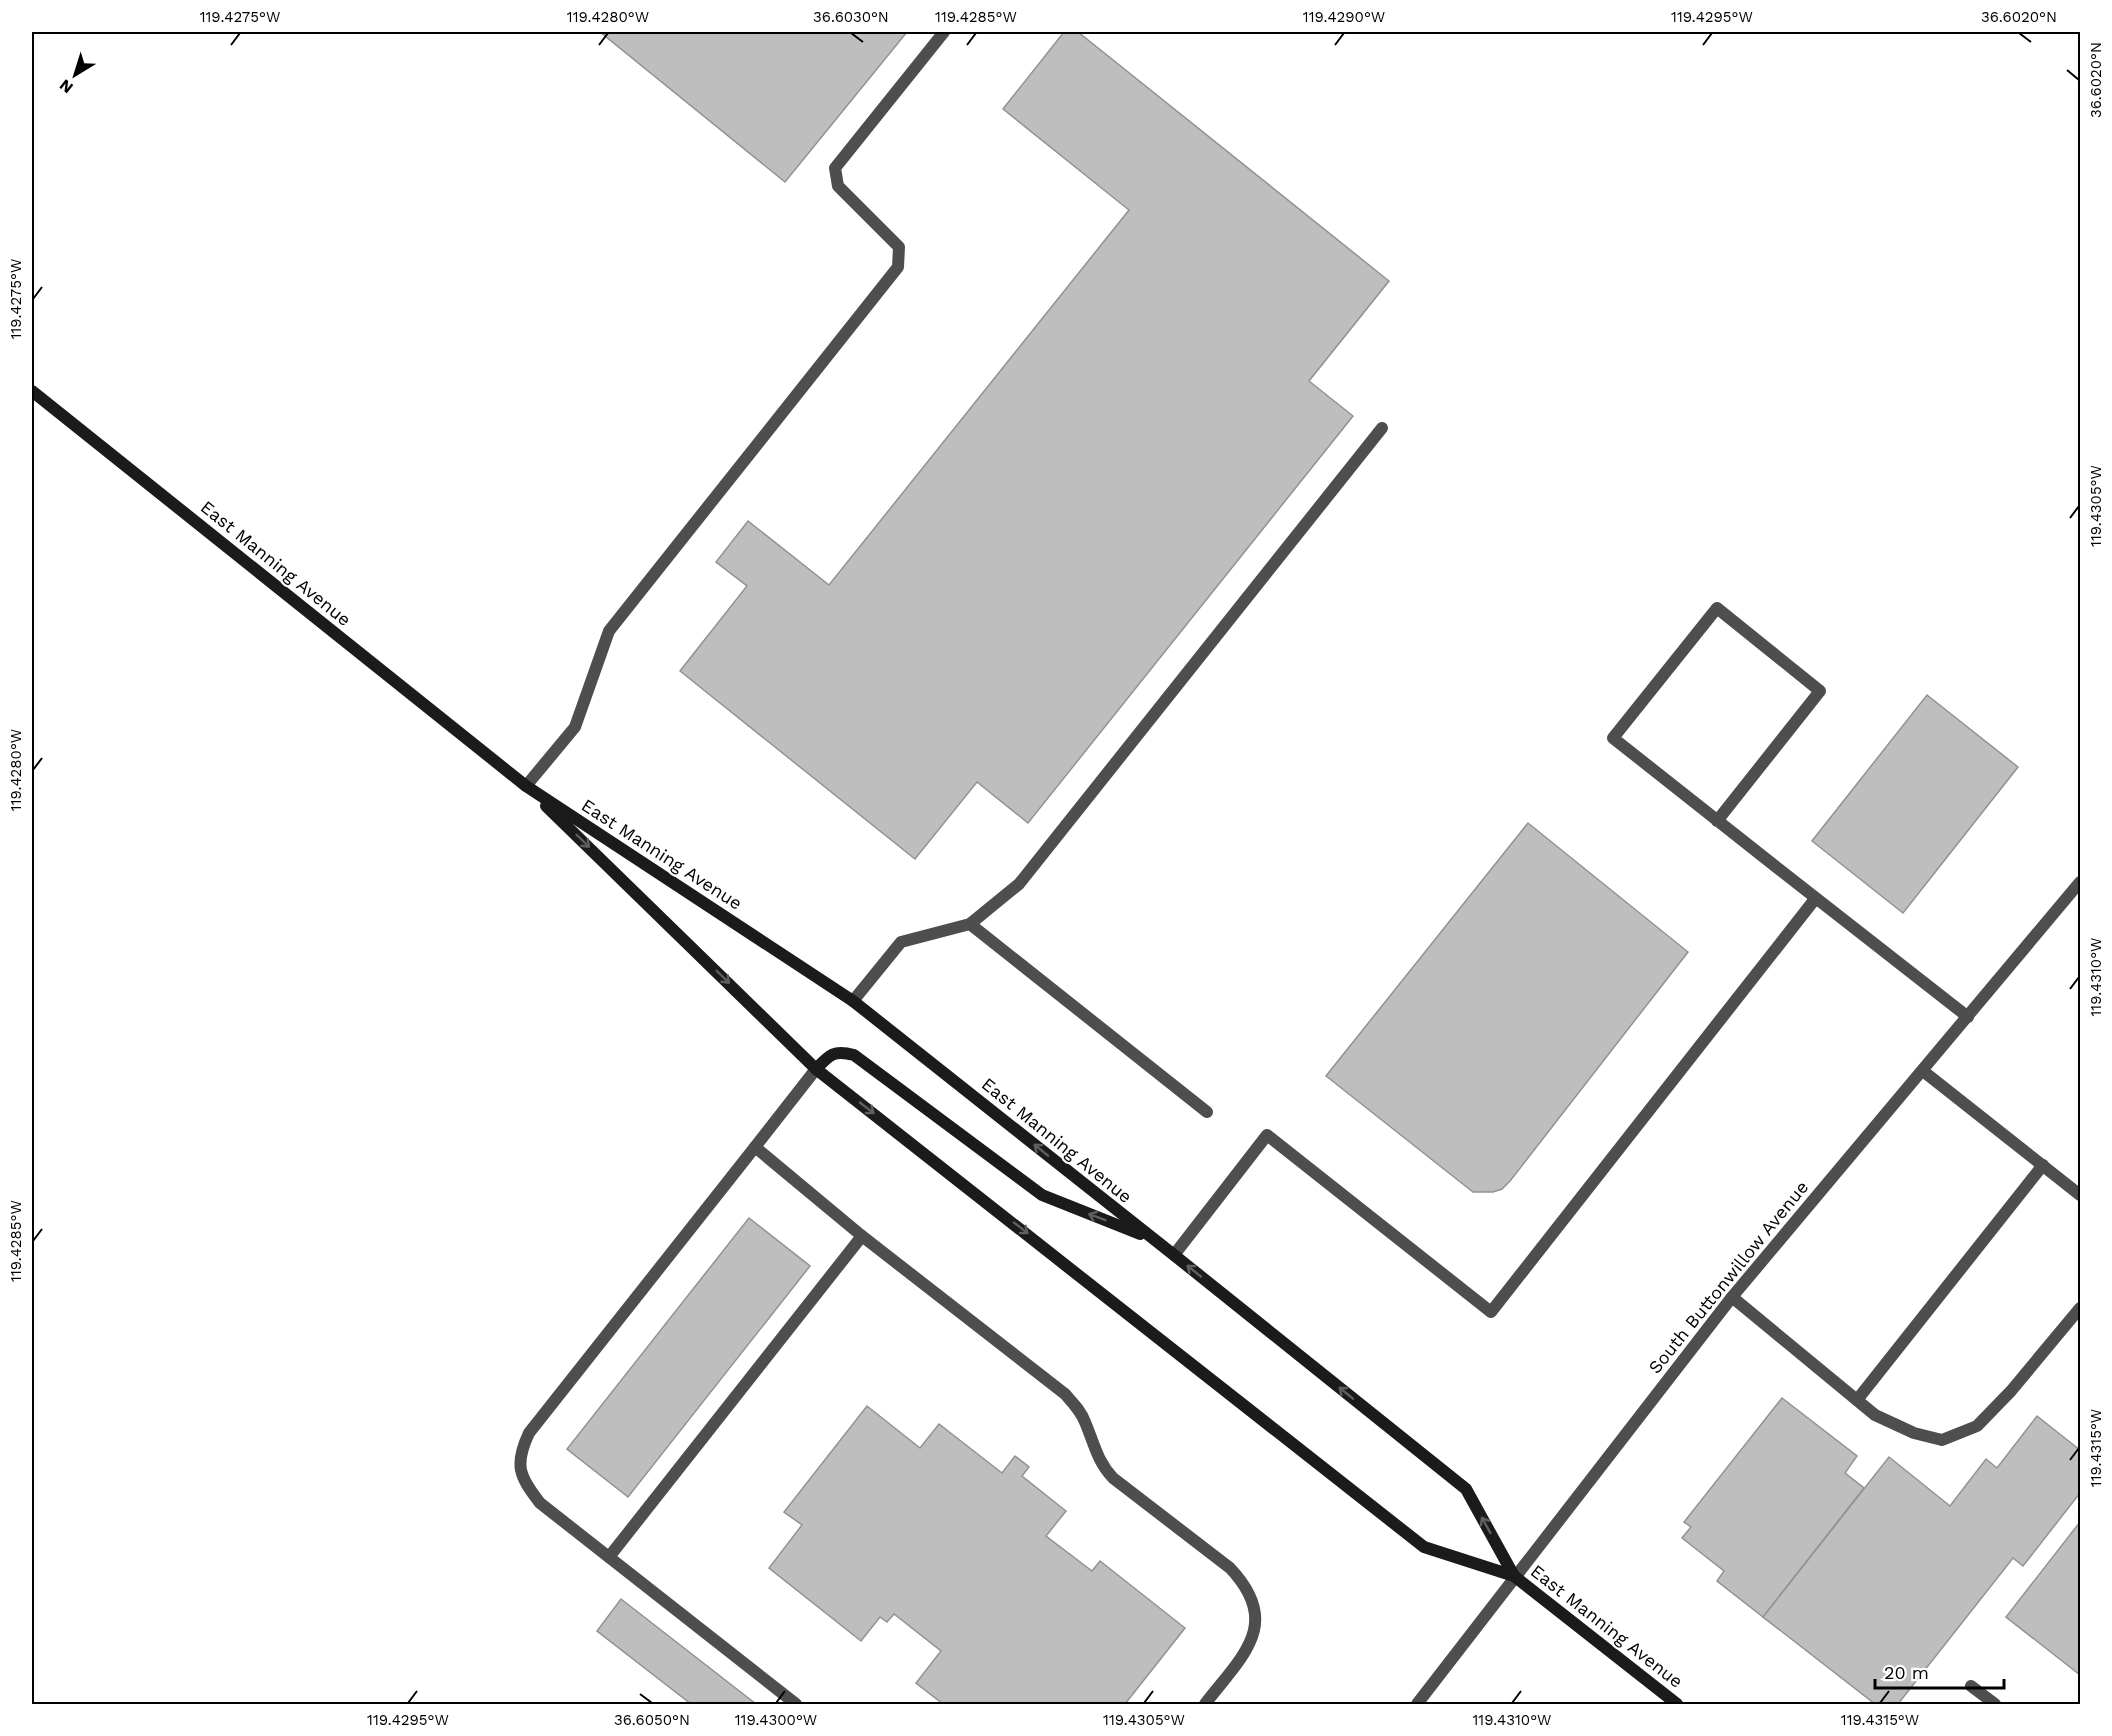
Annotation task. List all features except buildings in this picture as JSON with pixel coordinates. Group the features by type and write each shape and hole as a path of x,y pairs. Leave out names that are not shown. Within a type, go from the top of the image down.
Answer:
{"main road":[{"name":"East Manning Avenue","path":"32,391 526,786 853,1001 1174,1255 1466,1489 1514,1576"},
{"name":"East Manning Avenue","path":"526,786 816,1069 1424,1547 1514,1576 1677,1704"},
{"path":"816,1069 829,1056 840,1052 854,1055 1042,1196 1152,1239"}],"street":[{"path":"526,786 575,727 609,631 898,267 899,247 838,186 835,168 945,32"},
{"path":"853,1001 901,942 970,924 1019,884 1382,428"},
{"path":"1717,821 1820,691 1717,608 1613,738 1717,821 1815,899 1968,1017"},
{"name":"South Buttonwillow Avenue","path":"1417,1704 1732,1297 2080,882"},
{"path":"1174,1255 1267,1135 1491,1312 1815,899"},
{"path":"970,924 1207,1112"},
{"path":"796,1704 540,1503 527,1486 521,1469 521,1451 529,1433 816,1069"},
{"path":"1923,1071 2080,1195"},
{"path":"755,1147 862,1236 1065,1395 1081,1414 1103,1468 1230,1568 1243,1582 1256,1611 1256,1626 1245,1653 1205,1704"},
{"path":"1857,1401 2043,1165"},
{"path":"609,1557 862,1236"},
{"path":"1732,1297 1875,1415 1914,1433 1942,1440 1977,1426 2011,1391 2080,1308"},
{"path":"1971,1686 1995,1704"}]}
